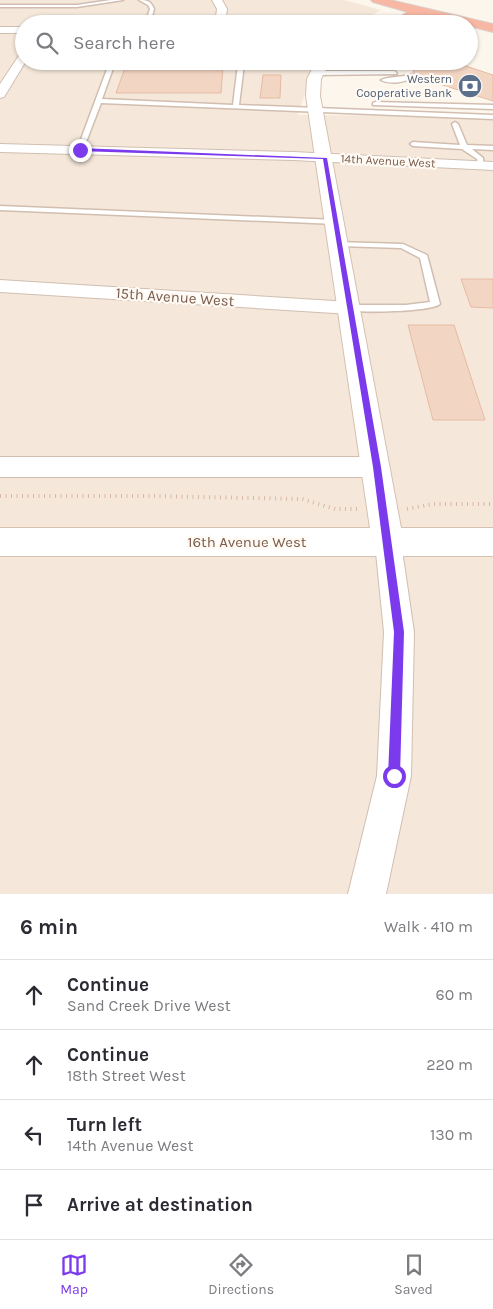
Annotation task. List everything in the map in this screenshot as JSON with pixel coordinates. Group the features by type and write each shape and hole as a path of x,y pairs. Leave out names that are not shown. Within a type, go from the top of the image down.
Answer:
{"highway":[{"path":"406,0 452,15"},
{"path":"382,1 432,15"},
{"path":"382,1 399,11 398,15"},
{"path":"438,2 464,15"},
{"path":"409,15 417,11 443,15"}],"street":[{"path":"217,0 222,9 221,15"},
{"path":"0,30 15,30"},
{"path":"0,94 15,70"},
{"path":"318,70 313,87 316,110 377,467 399,632 394,776 367,894"},
{"name":"14th Avenue West","path":"6,148 325,158 487,166"},
{"name":"15th Avenue West","path":"0,286 350,308"},
{"path":"0,467 377,467"},
{"name":"16th Avenue West","path":"0,542 493,542"}],"lane":[{"path":"0,6 77,6 121,0"},
{"path":"141,0 150,4 152,9 150,15"},
{"path":"80,150 109,70"},
{"path":"236,107 240,70"},
{"path":"357,70 395,73"},
{"path":"348,80 404,80 413,76"},
{"path":"98,101 493,116"},
{"path":"375,104 493,107"},
{"path":"455,124 464,147 480,158 487,166"},
{"path":"413,144 493,148"},
{"path":"0,208 337,233 403,246 424,257 435,304 406,308 350,308"}],"path":[{"path":"0,496 152,496 302,499 335,509 404,510 434,504 493,504"}],"shaded area":[{"path":"0,0 344,0 381,10 372,15 15,15 15,70 313,70 298,115 493,116 493,894 0,894"}],"building":[{"path":"124,70 223,70 221,93 116,93"},
{"name":"Western Cooperative Bank","path":"413,70 478,70 493,75 493,101 417,77"},
{"path":"263,75 281,75 280,98 260,98"},
{"path":"461,279 493,279 493,308 471,307"},
{"path":"408,325 454,325 485,420 433,420"}],"place":[{"name":"Western Cooperative Bank","path":"470,86"}],"route":[{"path":"80,150 325,158 377,467 399,632 394,776"}]}
